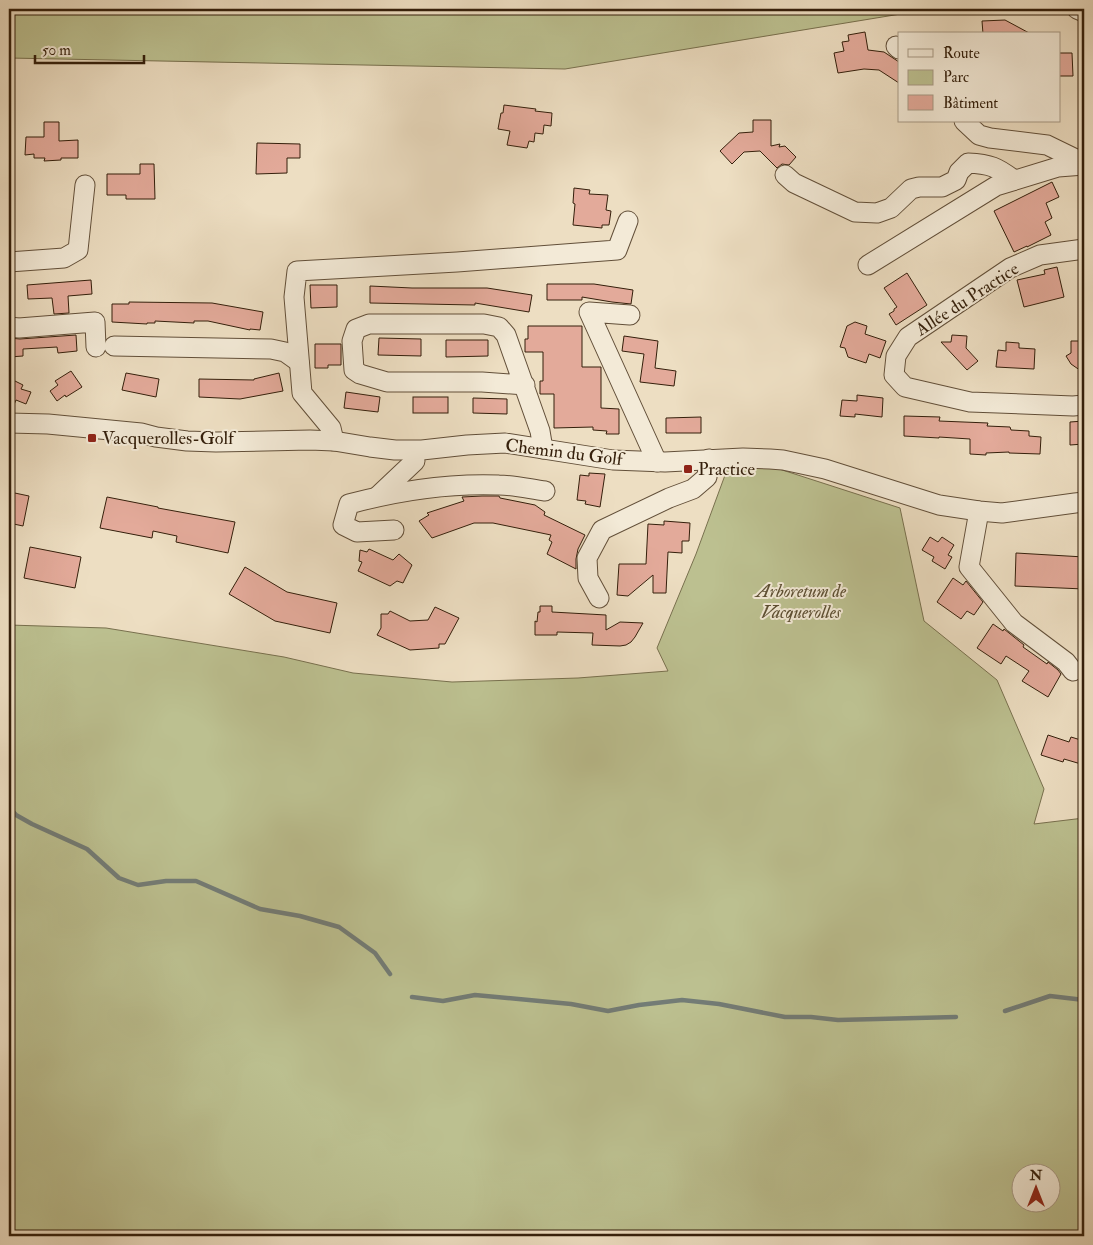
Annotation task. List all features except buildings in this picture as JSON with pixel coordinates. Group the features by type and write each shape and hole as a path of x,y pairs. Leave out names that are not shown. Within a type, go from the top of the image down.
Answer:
{"street":[{"path":"1078,9 1084,12"},
{"path":"965,122 979,135 1047,145 1084,164"},
{"path":"785,175 794,183 855,212 878,213 891,208 911,189 942,187 956,180 959,172 968,163 983,163 998,168 1014,180"},
{"path":"868,265 996,186 1058,167 1084,164"},
{"path":"9,262 64,258 78,250 85,185"},
{"path":"334,441 331,428 302,393 294,297 297,271 617,250 628,221"},
{"name":"Allée du Practice","path":"1084,249 1040,255 1010,268 908,337 896,356 894,375 905,387 970,402 1084,405"},
{"path":"630,315 589,312 657,462"},
{"path":"9,327 19,328 95,322 105,346 271,349 285,352 299,362"},
{"path":"525,385 482,382 387,382 360,374 354,370 352,341 356,329 369,324 484,324 499,328 506,335 525,385 544,449"},
{"name":"Chemin du Golf","path":"9,423 94,428 187,441 334,441 395,450 422,450 506,443 613,460 657,462 743,458 783,460 825,469 939,505 979,511 1002,513 1084,502"},
{"path":"599,598 588,578 587,558 602,530 670,498 693,490 706,477 709,460"},
{"path":"378,496 415,461"},
{"path":"394,530 357,532 343,524 349,504 378,496 448,486 500,485 545,491"},
{"path":"979,511 969,567 1014,623 1066,662 1073,671"}],"green space":[{"path":"9,9 931,9 565,69 9,58"},
{"name":"Arboretum de Vacquerolles","path":"728,467 773,467 900,508 924,621 997,680 1044,789 1034,824 1084,818 1084,1236 9,1236 9,625 106,628 284,657 353,673 452,682 578,678 668,671 657,648 696,554"}],"waterway":[{"path":"9,807 16,815 32,824 87,849 119,878 138,885 166,881 196,881 260,909 300,916 339,927 375,953 390,974"},
{"path":"412,997 443,1001 475,995 571,1004 608,1011 682,1000 719,1004 785,1017 838,1020 956,1017"},
{"path":"1005,1011 1050,996 1084,1000"}],"place":[{"name":"Vacquerolles-Golf","path":"92,438"},
{"name":"Practice","path":"688,469"}]}
